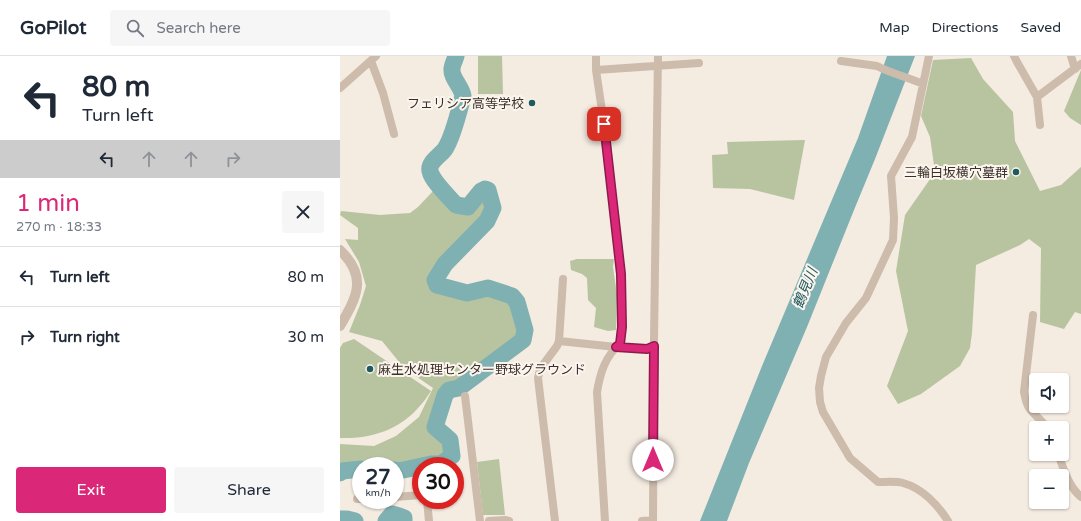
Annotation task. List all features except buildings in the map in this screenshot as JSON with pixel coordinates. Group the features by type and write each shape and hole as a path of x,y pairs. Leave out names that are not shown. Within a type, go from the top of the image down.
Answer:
{"street":[{"path":"596,56 596,70 621,274 622,327 620,344 609,357 601,374 597,392 605,521"},
{"path":"642,521 653,521 658,56"},
{"path":"929,56 912,137 891,176 894,218 893,240 866,298 846,323 826,357 819,388 820,402 823,412 850,458 878,482 902,482 923,493 935,504 948,521"},
{"path":"1014,56 1037,97 1040,125"},
{"path":"1037,97 1078,66 1071,56"},
{"path":"340,88 374,59 394,134"},
{"path":"841,61 877,66 923,84"},
{"path":"596,70 698,63"},
{"path":"340,250 352,264 357,282 357,291 354,301 340,326"},
{"path":"555,521 538,378 540,369 559,341 563,279"},
{"path":"1033,315 1024,392 1026,401 1030,408 1041,421"},
{"path":"559,341 647,349 654,346"},
{"path":"465,396 480,521"},
{"path":"1061,461 1074,491 1081,497"},
{"path":"428,509 429,521"},
{"path":"489,521 509,521"}],"green space":[{"path":"478,56 502,56 503,94 478,94"},
{"path":"971,58 983,79 1013,112 1015,141 1040,191 1061,185 1081,167 1081,314 1075,312 1064,329 1040,322 1041,248 1029,239 1020,245 976,265 970,348 960,366 921,394 898,404 887,386 908,331 896,271 905,215 935,172 930,137 921,116 933,60"},
{"path":"1081,70 1081,125 1070,118 1064,111"},
{"path":"805,140 794,200 750,189 713,188 712,155 728,154 727,142"},
{"path":"434,190 450,207 463,213 475,208 479,199 484,194 489,206 487,216 484,221 467,229 464,245 456,255 439,267 433,274 430,279 430,287 440,293 455,298 479,298 493,296 507,299 513,303 518,317 521,338 511,353 498,364 472,375 465,376 460,384 447,386 444,401 434,430 446,439 447,452 438,457 412,457 412,463 404,466 404,457 352,457 352,469 340,471 340,444 374,446 396,436 419,417 433,388 404,368 382,341 349,332 366,286 359,262 345,239 358,240 358,228 340,215 341,211 380,215 410,213 418,207"},
{"path":"577,259 614,259 613,267 617,295 616,330 608,331 594,327 596,308 588,300 587,278 582,274 571,270 570,261"},
{"name":"麻生水処理センター野球グラウンド","path":"354,339 431,391 422,404 410,416 392,428 362,437 340,438 340,348 343,343"},
{"path":"499,459 505,515 483,515 477,462"}],"water":[{"name":"鶴見川","path":"887,56 915,56 875,159 807,327 749,463 727,521 700,521 762,366 858,138"}],"waterway":[{"path":"404,470 431,464 441,464 452,456 450,440 435,427 445,395 449,390 459,388 523,340 525,330 517,302 512,296 488,288 467,293 437,285 435,280 445,264 487,221 493,208 488,190 485,189 481,191 468,207 456,205 437,184 430,171 431,165 445,149 451,138 463,96 452,72 452,66 456,56"},
{"path":"340,473 342,471 352,470"},
{"path":"386,521 392,514 404,518 404,521"},
{"path":"340,519 355,521"}],"place":[{"name":"フェリシア高等学校","path":"532,103"},
{"name":"三輪白坂横穴墓群","path":"1016,172"},
{"name":"麻生水処理センター野球グラウンド","path":"370,369"}],"route":[{"path":"604,124 621,274 622,327 620,344 616,347 647,349 654,346 653,460"}]}
